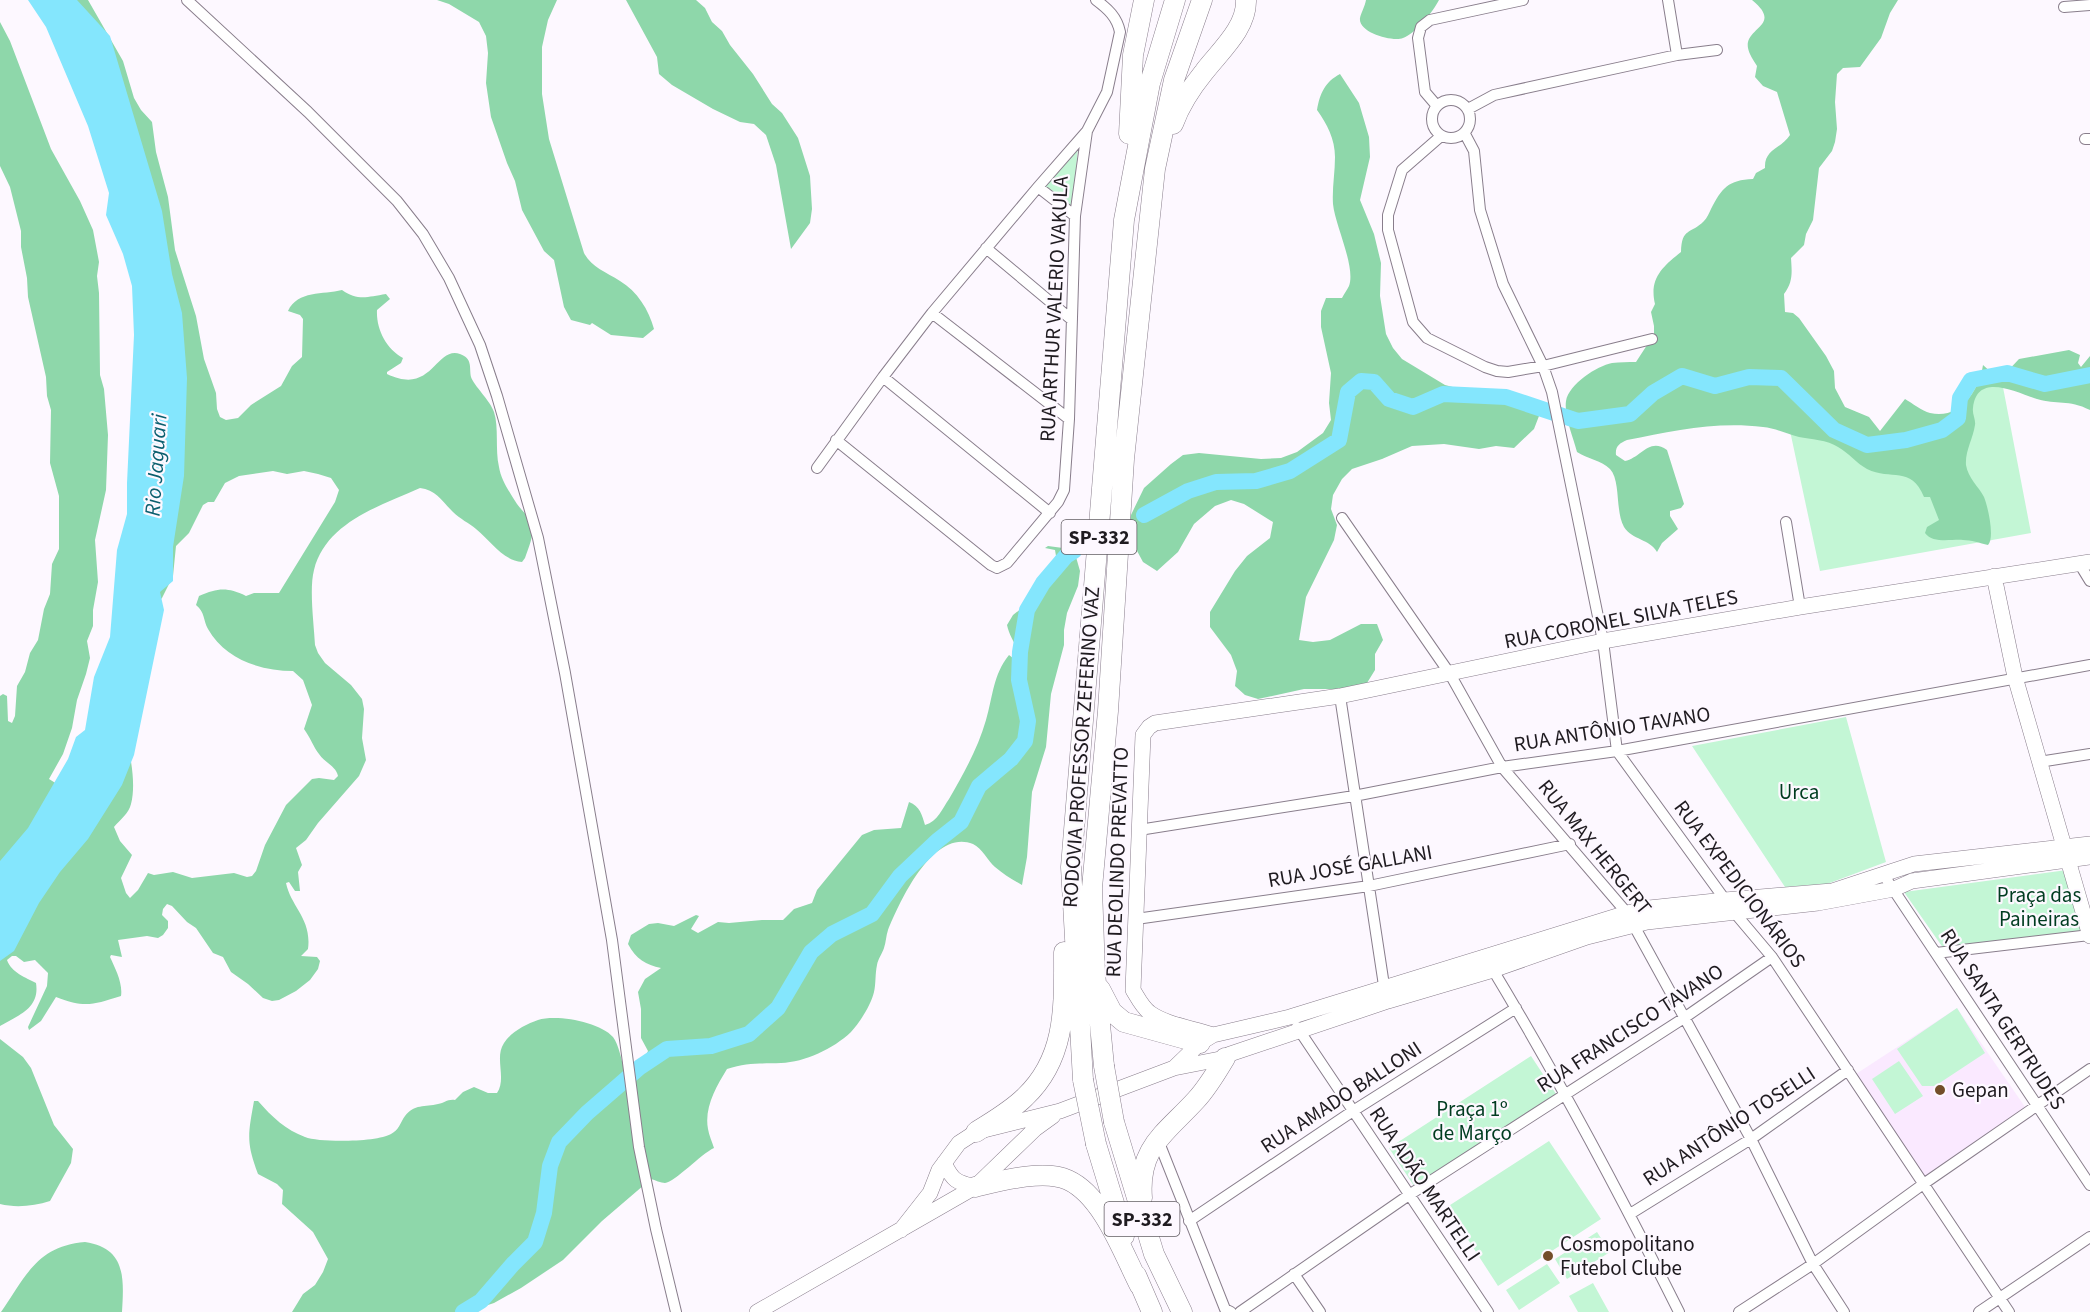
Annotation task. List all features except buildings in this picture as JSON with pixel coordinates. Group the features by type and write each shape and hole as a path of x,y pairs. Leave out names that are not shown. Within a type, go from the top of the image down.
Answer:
{"highway":[{"path":"1124,220 1133,55 1144,0"},
{"name":"RODOVIA PROFESSOR ZEFERINO VAZ","path":"1152,1312 1140,1286 1096,1144 1083,1080 1071,867 1124,220 1150,82 1175,0"},
{"name":"RODOVIA PROFESSOR ZEFERINO VAZ","path":"1182,1312 1158,1263 1145,1228 1114,1122 1104,1066 1095,973 1092,888 1108,711 1124,459 1155,169 1174,80 1202,0"},
{"path":"1155,169 1177,114 1199,78 1228,43 1242,20 1246,0"},
{"path":"976,1132 1026,1097 1052,1059 1064,1011 1064,887 1071,867"},
{"path":"1095,973 1103,998 1112,1012 1124,1022 1211,1037"},
{"path":"1145,1228 1142,1173 1146,1158 1158,1140 1211,1082 1223,1058"},
{"path":"1131,1182 1142,1147 1152,1129 1223,1058"},
{"path":"975,1187 1011,1179 1046,1176 1066,1179 1085,1191 1100,1210 1140,1286"}],"street":[{"path":"187,0 308,112 397,201 423,234 449,278 480,345 538,538 567,684 612,940 639,1147 676,1312"},
{"path":"817,468 883,376 932,313 1087,131 1104,102 1120,32 1112,13 1096,0"},
{"path":"1133,55 1134,0"},
{"path":"1437,106 1425,92 1418,38 1421,27 1430,20 1499,2 1523,0"},
{"path":"1668,0 1677,55"},
{"path":"2064,7 2090,5"},
{"path":"1468,109 1494,95 1677,55 1717,50"},
{"path":"1453,100 1461,102 1468,109 1471,119 1465,134 1449,139 1437,132 1432,122 1437,106 1444,101 1453,100"},
{"name":"RUA ARTHUR VALERIO VAKULA","path":"1050,513 1064,490 1069,419 1075,216 1087,131"},
{"name":"RUA EXPEDICIONÁRIOS","path":"1465,134 1474,151 1480,210 1503,284 1543,366 1552,392 1603,641 1617,751 1729,906 1772,957 1922,1185 2009,1312"},
{"path":"1441,136 1402,170 1388,215 1388,230 1413,322 1427,338 1497,371 1508,372 1543,366 1652,339"},
{"path":"1038,187 1075,216"},
{"path":"986,248 1072,320"},
{"path":"932,313 1069,419"},
{"path":"836,440 997,568 1008,563 1050,513 883,376"},
{"name":"RUA MAX HERGERT","path":"1342,518 1450,674 1503,767 1631,919 1751,1139 1813,1264 1844,1312"},
{"path":"1786,522 1800,607"},
{"path":"2084,562 2090,580"},
{"name":"RUA CORONEL SILVA TELES","path":"1160,722 1340,696 1603,641 2084,562"},
{"path":"1936,953 2090,935 2015,677 1994,576"},
{"name":"RUA ANTÔNIO TAVANO","path":"1139,830 1354,796 1503,767 1617,751 2090,665"},
{"path":"1340,696 1386,995"},
{"name":"RUA DEOLINDO PREVATTO","path":"1160,722 1149,727 1143,735 1133,990 1140,1003 1150,1013 1211,1037"},
{"path":"2039,762 2090,754"},
{"name":"RUA JOSÉ GALLANI","path":"1136,919 1369,886 1570,844"},
{"path":"1386,995 1494,970 1587,937 1631,919 1649,908 1818,903 1894,889 1912,881 2065,853 2090,844"},
{"path":"1729,906 1832,891 1914,864 2065,853 2090,856"},
{"name":"RUA SANTA GERTRUDES","path":"1883,874 2090,1185"},
{"path":"901,1230 930,1193 939,1170 958,1143 976,1132 1060,1111 1174,1068 1223,1058 1294,1024 1631,919"},
{"name":"RUA FRANCISCO TAVANO","path":"1240,1312 1409,1195 1684,1018 1772,957"},
{"path":"1494,970 1630,1214 1678,1312"},
{"name":"RUA AMADO BALLONI","path":"1189,1221 1353,1111 1516,1008"},
{"path":"1174,1068 1211,1037 1294,1024"},
{"name":"RUA ADÃO MARTELLI","path":"1294,1024 1487,1312"},
{"path":"1211,1037 1228,1040 1232,1047 1223,1058"},
{"path":"1739,1312 1813,1264 1922,1185 2090,1069"},
{"name":"RUA ANTÔNIO TOSELLI","path":"1630,1214 1751,1139 1848,1070"},
{"path":"757,1312 975,1187 1035,1130 1060,1111"},
{"path":"1158,1140 1225,1309 1231,1312"},
{"path":"944,1163 958,1183 975,1187"},
{"path":"1979,1312 2090,1237"},
{"path":"1294,1274 1320,1312"}],"shaded area":[{"name":"Gepan","path":"1957,1008 2025,1107 1922,1178 1856,1074"}],"green space":[{"path":"56,0 88,0 123,61 134,98 152,122 156,152 168,197 175,250 196,316 204,359 216,393 220,417 226,420 238,418 251,405 281,386 292,366 302,357 303,319 300,315 288,311 292,304 304,296 342,290 358,297 386,294 390,299 377,310 378,324 387,344 403,358 401,363 387,374 402,379 414,379 424,375 452,353 467,358 473,381 494,412 500,472 517,504 530,521 532,531 522,562 508,558 435,494 420,488 356,518 330,539 320,553 314,570 312,587 315,645 325,663 351,685 362,699 364,709 362,738 366,760 359,776 306,840 296,848 302,865 298,872 300,891 295,891 289,882 286,883 307,929 308,949 301,956 317,957 320,961 318,969 310,980 279,1000 272,1001 263,998 231,972 223,957 213,953 196,928 167,904 162,915 168,921 168,928 163,935 158,938 147,936 118,940 122,957 111,955 110,957 120,981 121,996 88,1004 74,1003 56,997 41,1021 29,1030 28,1027 47,986 48,973 35,960 24,962 12,956 7,960 15,971 36,983 36,992 35,999 27,1010 0,1026 0,944 127,741 132,772 131,804 114,827 120,841 132,855 121,878 130,898 138,890 148,873 154,875 173,872 192,878 234,873 247,877 252,876 286,805 312,779 334,780 338,776 317,752 304,729 312,705 303,680 293,671 256,666 224,648 208,629 201,610 196,605 199,596 217,590 233,591 246,596 254,593 279,593 335,502 339,490 331,478 304,471 287,474 273,471 239,476 225,483 214,502 203,505 189,533 176,546 173,576 162,598 153,607 171,347"},
{"path":"437,0 557,0 548,20 542,47 542,94 549,139 584,253 595,266 626,285 642,302 654,329 643,338 611,335 592,323 590,325 571,320 564,307 554,260 544,251 522,210 515,181 491,117 486,83 488,53 486,36 479,22 449,4"},
{"path":"626,0 696,0 705,8 712,22 722,31 772,104 782,113 798,138 810,176 812,209 810,223 791,249 776,165 766,135 754,124 740,122 713,109 672,85 659,74 657,57"},
{"path":"1366,0 1439,0 1419,27 1403,38 1392,39 1364,28 1360,18"},
{"path":"1752,0 1898,0 1890,13 1881,38 1860,67 1843,68 1837,74 1835,142 1832,151 1819,168 1813,220 1806,234 1804,245 1791,258 1791,277 1784,294 1785,312 1793,313 1799,318 1826,356 1834,371 1835,388 1845,407 1869,417 1880,431 1905,399 1930,413 1941,414 1959,408 1972,393 1983,365 1999,377 2004,375 2019,359 2069,350 2080,355 2078,363 2081,367 2090,356 2090,410 2075,404 2037,399 1999,387 1982,390 1976,397 1973,410 1975,425 1966,465 1971,478 1984,497 1991,529 1988,545 1966,540 1937,540 1928,536 1925,533 1927,527 1939,520 1930,497 1924,497 1919,487 1907,477 1867,469 1842,449 1819,440 1768,428 1729,425 1695,428 1627,440 1617,447 1616,455 1625,461 1650,447 1661,447 1667,450 1684,504 1681,508 1670,511 1670,516 1678,529 1662,543 1657,552 1650,544 1632,535 1624,527 1616,481 1610,469 1577,452 1566,407 1566,401 1572,388 1584,377 1606,365 1636,362 1649,342 1654,341 1651,312 1655,304 1656,281 1663,268 1681,252 1685,235 1705,220 1727,186 1737,181 1753,179 1756,173 1765,168 1765,162 1770,153 1790,135 1777,92 1763,86 1755,77 1757,66 1748,48 1748,41 1764,21 1764,16"},
{"path":"0,22 10,41 51,149 80,201 93,230 99,262 97,276 100,375 104,389 108,435 106,490 95,540 98,582 93,610 93,626 87,641 90,658 77,700 72,728 63,754 49,779 57,784 0,878 0,696 3,694 7,696 8,721 12,723 15,716 17,686 25,672 30,653 38,640 44,609 50,594 52,564 59,549 59,496 50,463 51,410 28,297 21,231 10,187 0,166"},
{"path":"1340,74 1359,103 1369,137 1370,157 1360,200 1374,234 1381,263 1380,296 1386,334 1393,348 1402,359 1445,385 1472,392 1505,389 1520,395 1539,416 1534,429 1514,448 1496,446 1479,449 1444,444 1412,446 1352,469 1342,479 1333,495 1331,509 1337,525 1334,540 1306,597 1299,640 1313,642 1330,640 1361,624 1377,624 1383,640 1375,654 1375,670 1367,683 1351,689 1304,689 1258,699 1245,695 1235,686 1237,671 1231,655 1210,627 1210,612 1247,556 1270,538 1273,522 1244,504 1231,500 1215,506 1194,524 1178,552 1157,571 1143,562 1136,549 1130,517 1144,488 1183,455 1199,453 1261,459 1281,458 1297,452 1323,433 1331,420 1329,403 1331,373 1321,327 1321,311 1326,298 1342,298 1349,286 1350,268 1333,204 1334,144 1317,110 1324,89"},
{"path":"1078,146 1073,211 1042,187"},
{"path":"2002,382 2031,533 1820,571 1780,384 1865,449 1962,422 1965,400 1972,383"},
{"path":"1048,546 1063,548 1076,557 1080,571 1078,586 1067,613 1064,645 1051,694 1046,747 1032,792 1027,857 1022,885 995,867 973,844 958,842 945,847 932,857 920,870 893,917 878,963 873,997 851,1032 827,1049 800,1060 747,1064 727,1069 709,1106 707,1121 714,1148 665,1183 651,1179 602,1221 563,1260 521,1288 494,1303 476,1309 475,1312 292,1312 303,1294 315,1285 328,1259 313,1232 282,1204 283,1190 277,1184 258,1174 251,1154 249,1138 254,1101 258,1101 285,1127 312,1139 349,1141 384,1137 396,1130 408,1112 416,1108 455,1100 463,1092 474,1087 488,1093 497,1093 501,1081 500,1055 504,1043 524,1026 546,1018 589,1023 607,1032 617,1044 624,1068 633,1068 644,1059 648,1051 641,1038 641,1009 638,992 645,979 661,968 646,963 634,954 628,944 631,935 649,924 674,926 696,915 699,916 691,929 698,933 718,922 783,920 794,909 812,903 817,890 862,835 874,830 901,828 909,802 918,808 925,825 933,821 949,799 975,750 1000,670 1009,655 1018,662 1023,662 1007,625 1013,615 1032,600 1056,556 1055,550 1045,548"},
{"name":"Urca","path":"1846,717 1886,862 1827,884 1785,887 1692,746"},
{"name":"Praça das Paineiras","path":"2067,870 2086,933 1946,952 1904,892"},
{"path":"1957,1008 1985,1053 1935,1086 1922,1086 1897,1049"},
{"path":"0,1039 23,1057 31,1068 54,1125 73,1149 71,1163 50,1201 25,1206 0,1204"},
{"name":"Praça 1º de Março","path":"1531,1056 1556,1094 1414,1186 1389,1148"},
{"path":"1899,1061 1923,1096 1895,1114 1872,1079"},
{"path":"1549,1141 1601,1219 1498,1286 1447,1207"},
{"path":"1597,1232 1610,1252 1567,1279 1555,1259"},
{"path":"85,1242 98,1245 108,1251 120,1266 123,1288 122,1312 1,1312 26,1275 44,1256 69,1245"},
{"path":"1547,1264 1560,1283 1519,1310 1506,1290"},
{"path":"1593,1283 1609,1312 1578,1312 1569,1296"}],"water":[{"name":"Rio Jaguari","path":"28,0 77,0 110,36 162,211 172,274 182,313 187,378 184,476 173,547 173,581 160,592 164,610 134,755 122,785 88,839 60,872 39,903 14,951 0,961 0,861 28,828 68,759 76,737 85,730 94,677 110,637 117,550 127,514 134,335 132,286 123,254 106,215 109,193 88,126 46,27"}],"waterway":[{"path":"1144,515 1188,491 1216,482 1256,481 1290,471 1339,440 1348,392 1361,381 1374,382 1389,399 1413,407 1443,394 1506,397 1578,421 1630,414 1653,393 1682,376 1715,386 1749,377 1781,378 1834,430 1867,445 1906,440 1942,430 1958,418 1960,398 1971,380 2007,373 2045,384 2090,375"},
{"path":"463,1312 481,1301 535,1242 544,1213 550,1166 559,1142 587,1113 640,1067 667,1049 711,1046 749,1034 778,1008 811,952 832,934 872,914 900,876 961,822 979,786 1011,759 1025,741 1028,721 1019,680 1020,652 1027,610 1043,583 1066,556 1074,551"}],"place":[{"name":"Gepan","path":"1940,1090"},
{"name":"Cosmopolitano Futebol Clube","path":"1548,1256"}]}
